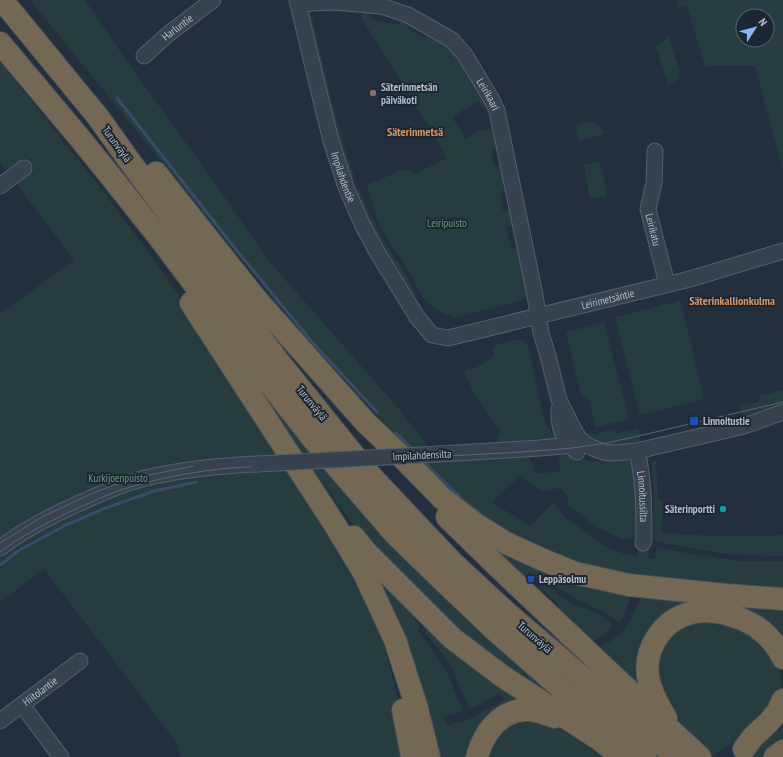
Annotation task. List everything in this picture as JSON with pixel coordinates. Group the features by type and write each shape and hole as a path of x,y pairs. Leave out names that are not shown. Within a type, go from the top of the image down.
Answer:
{"highway":[{"name":"Turunväylä","path":"2,0 98,117 132,166 278,361 375,480 451,561 502,608 676,747"},
{"name":"Turunväylä","path":"0,43 78,136 158,236 262,374 313,438 395,534 497,632 562,689 645,757"},
{"path":"98,117 142,155 256,298 367,424 442,498 474,523 506,543 575,573 629,584 726,595 783,599"},
{"path":"128,199 148,242 196,310 335,525 364,573 395,640 416,705 430,757"},
{"path":"367,424 394,462 434,504 676,747 700,757"},
{"path":"301,473 324,497 366,552 452,638 502,676 600,740 622,757"},
{"path":"381,609 391,659 401,695 412,757"},
{"path":"676,747 656,701 648,678 647,667 648,656 653,644 661,631 670,622 682,615 694,612 706,611 728,614 757,627 778,648 783,658"},
{"path":"738,753 769,722 778,711 783,700"},
{"path":"477,757 486,735 493,726 507,714 515,711 533,710 572,722"},
{"path":"738,753 783,722"},
{"path":"775,757 783,751"}],"street":[{"name":"Harluntie","path":"144,56 167,35 213,0"},
{"name":"Leirikaari","path":"298,3 333,2 381,6 408,15 427,25 452,40 465,55 497,111 538,315"},
{"name":"Impilahdentie","path":"298,3 318,92 346,187 362,224 377,252 417,317 432,335"},
{"name":"Leirikatu","path":"655,151 654,182 648,209 667,284"},
{"path":"0,186 24,168"},
{"name":"Leirimetsäntie","path":"432,335 448,338 690,279 783,251"},
{"path":"538,315 541,333 559,400 579,438 586,444 603,452 612,453 637,451 750,424 783,412"},
{"path":"559,400 559,421 562,432 570,446 578,453 589,457 603,452"},
{"name":"Impilahdensilta","path":"0,548 57,513 100,494 131,482 189,470 222,466 586,444"},
{"name":"Linnoitussilta","path":"637,451 644,493 643,543"},
{"name":"Hiitolantie","path":"0,721 80,661"},
{"path":"22,705 61,757"}],"green space":[{"path":"30,0 85,0 269,261 398,408 428,446 434,461 530,455 530,462 533,462 534,473 560,472 559,456 561,454 571,455 596,462 626,458 633,462 640,534 634,537 622,539 596,527 569,505 566,494 560,488 543,491 520,476 492,502 530,526 553,503 566,518 605,546 618,552 636,557 639,548 649,546 648,559 655,559 656,550 659,548 741,561 783,561 783,590 636,575 588,567 561,559 489,524 433,477 279,306"},
{"path":"677,0 783,0 783,171 755,66 705,66 687,6 679,8"},
{"name":"Leiripuisto","path":"365,8 373,10 370,19 399,25 402,17 410,22 408,29 425,38 431,32 446,42 463,62 490,107 483,109 478,101 452,117 466,139 475,132 491,128 488,118 494,117 499,148 491,151 495,167 504,165 510,191 500,193 503,211 514,209 517,228 505,224 512,249 521,247 531,296 515,302 455,317 451,316 435,309 422,296 404,263 390,244 378,222 367,185 400,171 409,169 415,174 443,160 447,160 429,125 361,17"},
{"path":"309,10 336,117 354,176 352,177 347,175 306,11"},
{"path":"669,37 680,71 678,80 668,84 656,47"},
{"name":"Kurkijoenpuisto","path":"0,62 97,183 147,250 194,317 249,403 365,600 383,642 398,699 408,757 180,757 176,742 44,569 0,602 0,314 74,260 0,162"},
{"path":"584,123 599,125 604,133 602,135 579,141 576,129 577,126"},
{"path":"600,162 607,196 590,199 584,165"},
{"path":"359,189 369,213 417,296 413,295 407,290 371,230 354,191"},
{"path":"680,300 704,399 640,415 615,317"},
{"path":"604,322 629,419 595,427 590,401 581,395 566,332"},
{"path":"517,339 524,341 528,346 545,424 550,430 551,434 560,434 561,439 496,445 501,430 492,420 474,393 464,371 476,368 493,357 494,346"},
{"path":"240,363 584,720 485,656 362,537 292,441"},
{"path":"783,390 783,407 743,421 740,406 760,401 759,396"},
{"path":"638,429 642,445 613,447 597,443 581,433 596,434 613,430 615,434"},
{"path":"656,461 658,499 663,500 662,533 722,536 783,535 783,556 719,553 656,541 654,532 654,492 651,468 652,462"},
{"path":"486,538 633,588 623,618 620,622 617,621 605,612 569,595 547,580 538,578 534,580 530,576 526,579 515,571"},
{"path":"370,564 416,615 413,619 420,624 418,630 450,678 463,711 443,717 448,725 470,719 505,699 499,693 473,708 470,708 451,665 425,632 426,630 456,656 531,702 472,757 436,757"},
{"path":"541,584 549,587 575,605 599,614 612,626 604,634 587,644 557,608 559,605 539,586"},
{"path":"644,590 783,604 783,646 764,625 670,616 647,692 594,650 622,633 629,623"},
{"path":"709,616 758,634 780,668 781,687 778,695 745,734 711,757 707,757 686,734 664,702 655,657 667,632"},
{"path":"507,721 548,721 602,757 483,757"},
{"path":"783,728 783,742 761,757 741,757"}],"waterway":[{"path":"117,98 234,247 313,343 377,412"},
{"path":"396,433 413,450"},
{"path":"422,460 465,502 480,513"},
{"path":"0,565 18,551 66,525 103,509 154,491 196,482"}],"tram line":[{"path":"0,552 42,526 69,512 117,491 181,475 230,468 572,448 607,443 783,402"},
{"path":"0,543 42,517 93,493 130,479 193,466"}],"place":[{"name":"Säterinmetsän päiväkoti","path":"373,93"},
{"name":"Linnoitustie","path":"694,421"},
{"name":"Säterinportti","path":"723,509"},
{"name":"Leppäsolmu","path":"531,579"}],"district":[{"name":"Säterinmetsä","path":"415,132"},
{"name":"Säterinkallionkulma","path":"732,301"}]}
